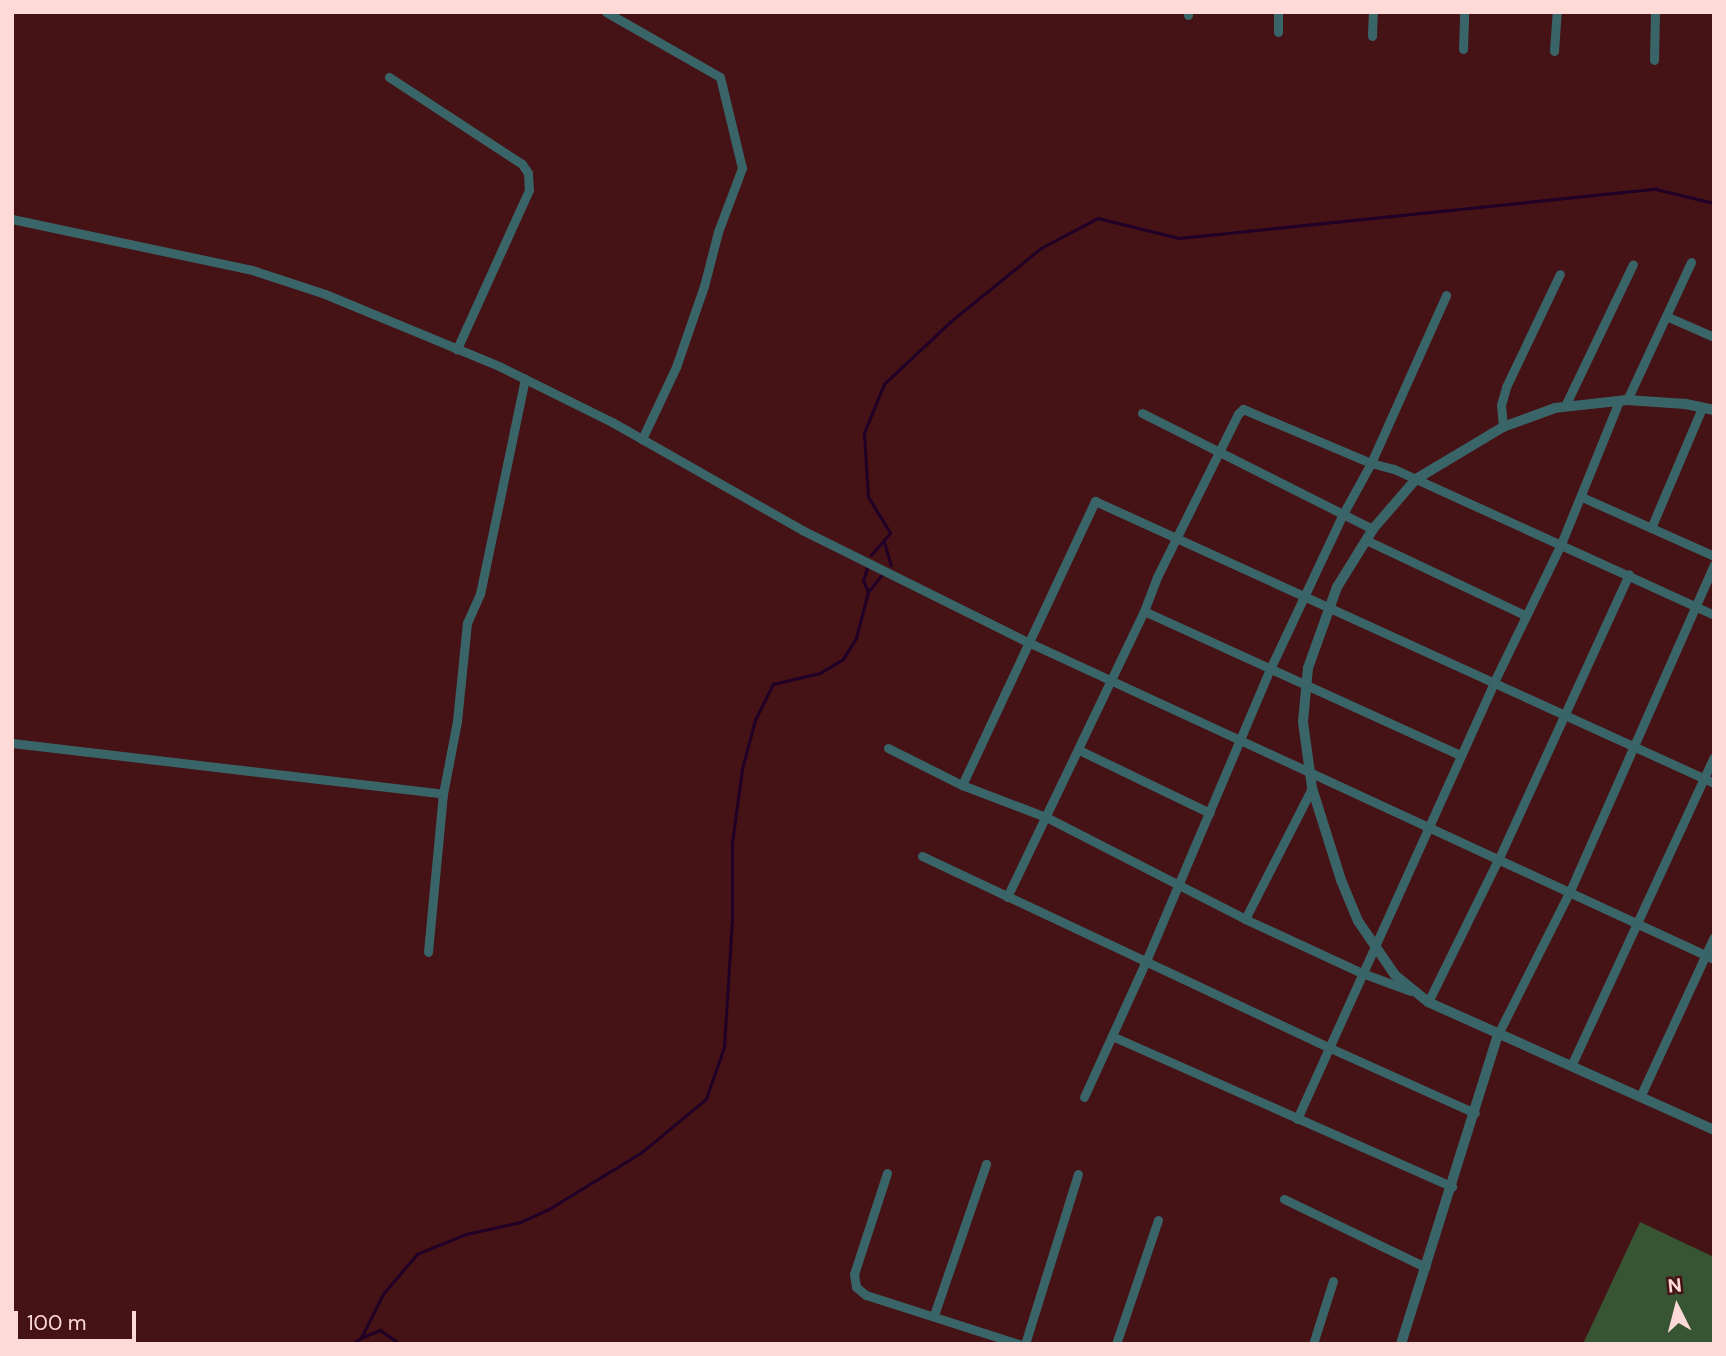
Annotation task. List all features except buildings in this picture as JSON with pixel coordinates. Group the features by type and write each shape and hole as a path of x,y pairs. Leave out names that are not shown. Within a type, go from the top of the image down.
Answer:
{"street":[{"path":"606,12 720,77 742,168 718,232 704,286 676,367 642,439"},
{"path":"1278,12 1278,33"},
{"path":"1372,36 1373,12"},
{"path":"1464,12 1464,49"},
{"path":"1555,51 1557,12"},
{"path":"1654,60 1656,12"},
{"path":"389,77 522,164 528,173 529,190 457,349"},
{"path":"12,219 252,270 325,294 457,349 525,379 642,439 803,530 1108,681 1499,858 1710,958"},
{"path":"1297,1119 1460,755 1561,544 1623,400 1667,316 1691,262"},
{"path":"1565,406 1633,264"},
{"path":"1503,427 1501,405 1506,387 1560,274"},
{"path":"1084,1097 1146,961 1270,669 1343,514 1371,463 1446,295"},
{"path":"1667,316 1714,337"},
{"path":"428,952 443,794 457,721 467,624 480,594 525,379"},
{"path":"1412,991 1373,946 1340,880 1308,772 1303,722 1306,686 1317,641 1337,587 1373,529 1416,479 1503,427 1565,406 1623,400 1708,409 1651,528"},
{"path":"1007,897 1079,750 1108,681 1144,611 1176,538 1238,414 1243,409 1416,479 1714,615"},
{"path":"1142,413 1373,529"},
{"path":"1582,497 1714,556"},
{"path":"962,786 1095,501 1714,783"},
{"path":"1366,540 1525,615"},
{"path":"1401,1344 1498,1034 1570,891 1714,564"},
{"path":"1429,1002 1499,858 1629,574"},
{"path":"1144,611 1460,755"},
{"path":"12,743 443,794"},
{"path":"888,748 962,786 1046,817 1245,919 1362,973 1412,991 1429,1002 1498,1034 1714,1130"},
{"path":"1079,750 1210,813"},
{"path":"1571,1066 1714,757"},
{"path":"1245,919 1312,788"},
{"path":"922,856 1328,1047 1475,1113"},
{"path":"1640,1097 1710,958 1714,937"},
{"path":"1112,1036 1452,1186"},
{"path":"934,1315 986,1164"},
{"path":"887,1173 854,1281 866,1295 1019,1344"},
{"path":"1025,1344 1078,1174"},
{"path":"1284,1199 1425,1267"},
{"path":"1116,1344 1158,1220"},
{"path":"1313,1344 1333,1281"}],"green space":[{"path":"1640,1222 1714,1257 1714,1344 1583,1344"}],"waterway":[{"path":"871,555 890,533 868,497 864,433 884,384 950,322 1041,248 1098,218 1179,238 1656,189 1714,203"},
{"path":"884,540 891,565"},
{"path":"352,1344 361,1338 383,1294 417,1254 466,1234 521,1222 549,1209 642,1152 706,1099 724,1047 732,921 732,843 742,769 755,720 773,684 820,673 843,659 856,638 868,592 863,581 867,568"},
{"path":"868,592 882,575"},
{"path":"361,1338 380,1330 401,1344"}]}
